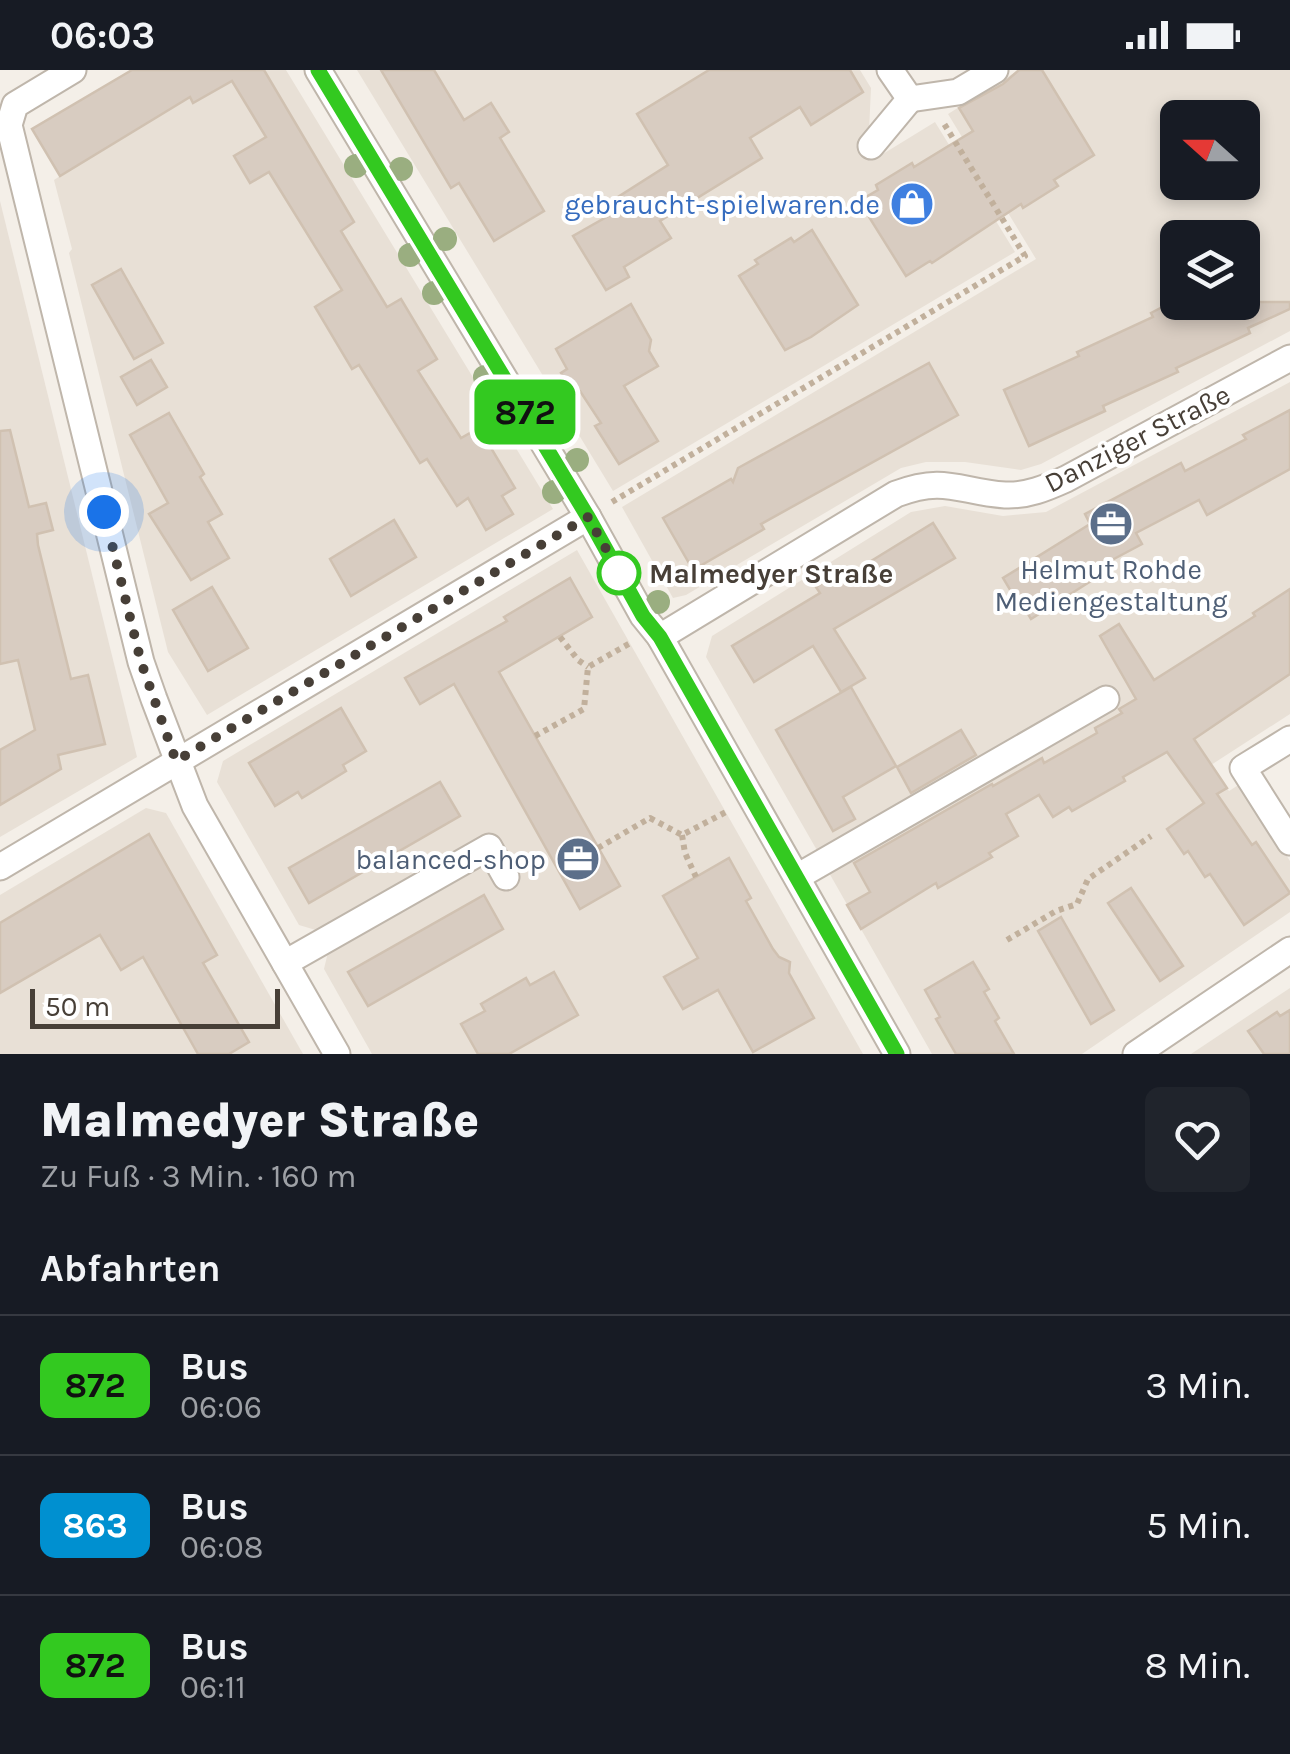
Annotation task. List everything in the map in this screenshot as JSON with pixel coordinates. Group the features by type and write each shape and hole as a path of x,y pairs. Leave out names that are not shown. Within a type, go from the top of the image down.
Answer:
{"street":[{"path":"73,70 16,105 9,125 141,662 195,806 337,1054"},
{"path":"318,70 588,517 643,616 657,633 897,1054"},
{"path":"890,70 910,99"},
{"path":"871,146 910,99 958,92 995,70"},
{"name":"Danziger Straße","path":"657,633 896,494 932,484 1008,495 1037,491 1290,358"},
{"path":"0,867 588,517"},
{"path":"798,877 1106,700"},
{"path":"1290,738 1243,768 1290,842"},
{"path":"285,964 489,847 506,877"},
{"path":"1136,1054 1290,950"}],"path":[{"path":"617,499 1025,256 941,118"},
{"path":"588,667 657,633"},
{"path":"560,636 588,667"},
{"path":"536,736 584,709 588,667"},
{"path":"682,835 753,799"},
{"path":"598,848 650,818 682,835"},
{"path":"682,835 696,877"},
{"path":"1007,940 1056,911 1077,904 1088,879 1152,836"}],"shaded area":[{"path":"136,70 286,70 553,509 207,715 168,652 69,253 72,249 54,180 60,176 32,130"},
{"path":"357,70 860,70 871,88 869,131 864,134 878,157 935,122 1015,252 613,491"},
{"path":"1019,70 1290,70 1290,331 1041,464 1021,470 965,462 926,462 901,468 686,595 673,598 622,507 1036,259 948,114"},
{"path":"0,201 137,757 0,837"},
{"path":"1290,382 1290,714 1211,765 1229,791 1240,784 1290,861 1290,912 1082,1054 932,1054 828,871 1118,706 1107,688 818,852 706,657 712,636 911,512 945,506 1003,516 1046,512"},
{"path":"577,550 863,1054 372,1054 324,969 329,948 485,860 517,876 492,833 319,931 299,925 217,782 223,761"},
{"path":"146,808 166,813 303,1054 0,1054 0,895"},
{"path":"1290,988 1290,1054 1191,1054"}],"building":[{"path":"132,70 264,70 354,222 341,231 387,307 401,299 437,359 418,371 461,438 479,428 515,488 502,496 513,514 486,530 468,498 457,506 427,459 420,463 359,365 352,369 315,307 342,290 269,172 250,183 234,156 266,137 232,81 193,103 190,97 60,176 32,129"},
{"path":"381,70 434,70 464,120 491,103 509,132 500,138 544,211 494,241 459,183 451,188"},
{"path":"709,70 850,70 863,92 811,125 800,107 750,138 762,158 660,221 671,238 624,267 629,277 606,290 573,236 624,207 618,197 668,165 637,114"},
{"path":"1019,70 1042,70 1094,155 1054,180 1058,186 1023,208 1021,204 906,276 859,201 878,190 876,185 973,131 959,108 1003,84"},
{"path":"812,230 858,305 785,350 739,276 758,264 755,260"},
{"path":"121,269 163,343 134,359 92,285"},
{"path":"1260,302 1290,302 1290,309 1248,328 1250,333 1103,406 1105,411 1029,446 1004,390 1079,356 1077,352 1153,317 1151,313 1160,308 1160,320 1260,320"},
{"path":"631,304 651,340 649,351 658,366 624,386 658,441 619,464 595,426 601,423 580,391 570,388 561,373 567,369 556,349"},
{"path":"151,360 167,387 137,405 121,377"},
{"path":"929,363 958,415 761,524 764,529 693,570 663,518 731,479 733,482 738,468"},
{"path":"1290,410 1290,469 1207,515 1199,500 1136,533 1142,544 1112,560 1114,565 1031,619 1021,608 1003,578 1090,524 1085,514 1181,463 1185,471"},
{"path":"169,413 222,514 208,522 229,558 191,580 149,514 168,503 130,435"},
{"path":"10,430 29,507 46,503 53,530 37,534 38,545 71,679 88,675 105,744 58,755 61,769 0,805 0,750 35,730 18,660 0,664 0,431"},
{"path":"394,520 416,557 351,596 330,559"},
{"path":"933,523 955,558 834,629 865,678 841,692 813,646 754,682 732,646 820,593 816,587 828,579 842,571 845,577"},
{"path":"570,578 592,617 499,672 620,886 580,909 454,684 420,704 405,678 507,621 504,617"},
{"path":"212,587 248,648 208,671 173,610"},
{"path":"1290,589 1290,674 1194,739 1227,788 1217,794 1290,893 1244,925 1210,874 1205,877 1167,829 1204,803 1167,752 1072,811 1069,807 1053,817 1039,795 1006,814 1018,836 989,853 992,857 938,888 936,883 861,929 847,905 870,892 854,863 992,784 1042,758 1044,763 1097,733 1095,728 1122,713 1119,709 1136,699 1100,636 1119,624 1154,680"},
{"path":"851,687 896,766 843,797 855,819 833,831 776,730"},
{"path":"341,708 366,751 343,765 346,771 302,798 298,792 275,806 249,763"},
{"path":"961,730 976,755 911,793 897,767"},
{"path":"440,782 460,816 309,903 289,868"},
{"path":"149,834 217,955 203,963 249,1042 229,1054 198,1054 143,957 121,970 100,935 0,993 0,923"},
{"path":"729,858 751,898 746,901 773,949 790,962 789,973 814,1018 753,1052 718,990 683,1009 664,977 698,958 663,896"},
{"path":"1131,888 1183,966 1160,981 1108,903"},
{"path":"484,895 503,929 368,1006 348,972"},
{"path":"1061,917 1114,1010 1091,1024 1038,931"},
{"path":"973,962 989,989 984,992 999,1018 995,1021 1014,1054 956,1054 936,1019 940,1017 925,990"},
{"path":"554,972 578,1015 509,1054 478,1054 461,1024 485,1011 481,1004 526,978 530,985"},
{"path":"1290,1010 1290,1054 1264,1054 1248,1031 1277,1012 1280,1016"}],"bus line":[{"name":"872","path":"318,70 588,517 643,616 660,637 897,1054"}],"place":[{"name":"gebraucht-spielwaren.de","path":"912,204"},
{"name":"Helmut Rohde Mediengestaltung","path":"1111,524"},
{"name":"Malmedyer Straße","path":"619,573"},
{"name":"balanced-shop","path":"578,859"}],"route":[{"path":"104,512 141,662 176,761 588,517 624,581 619,573"}]}
